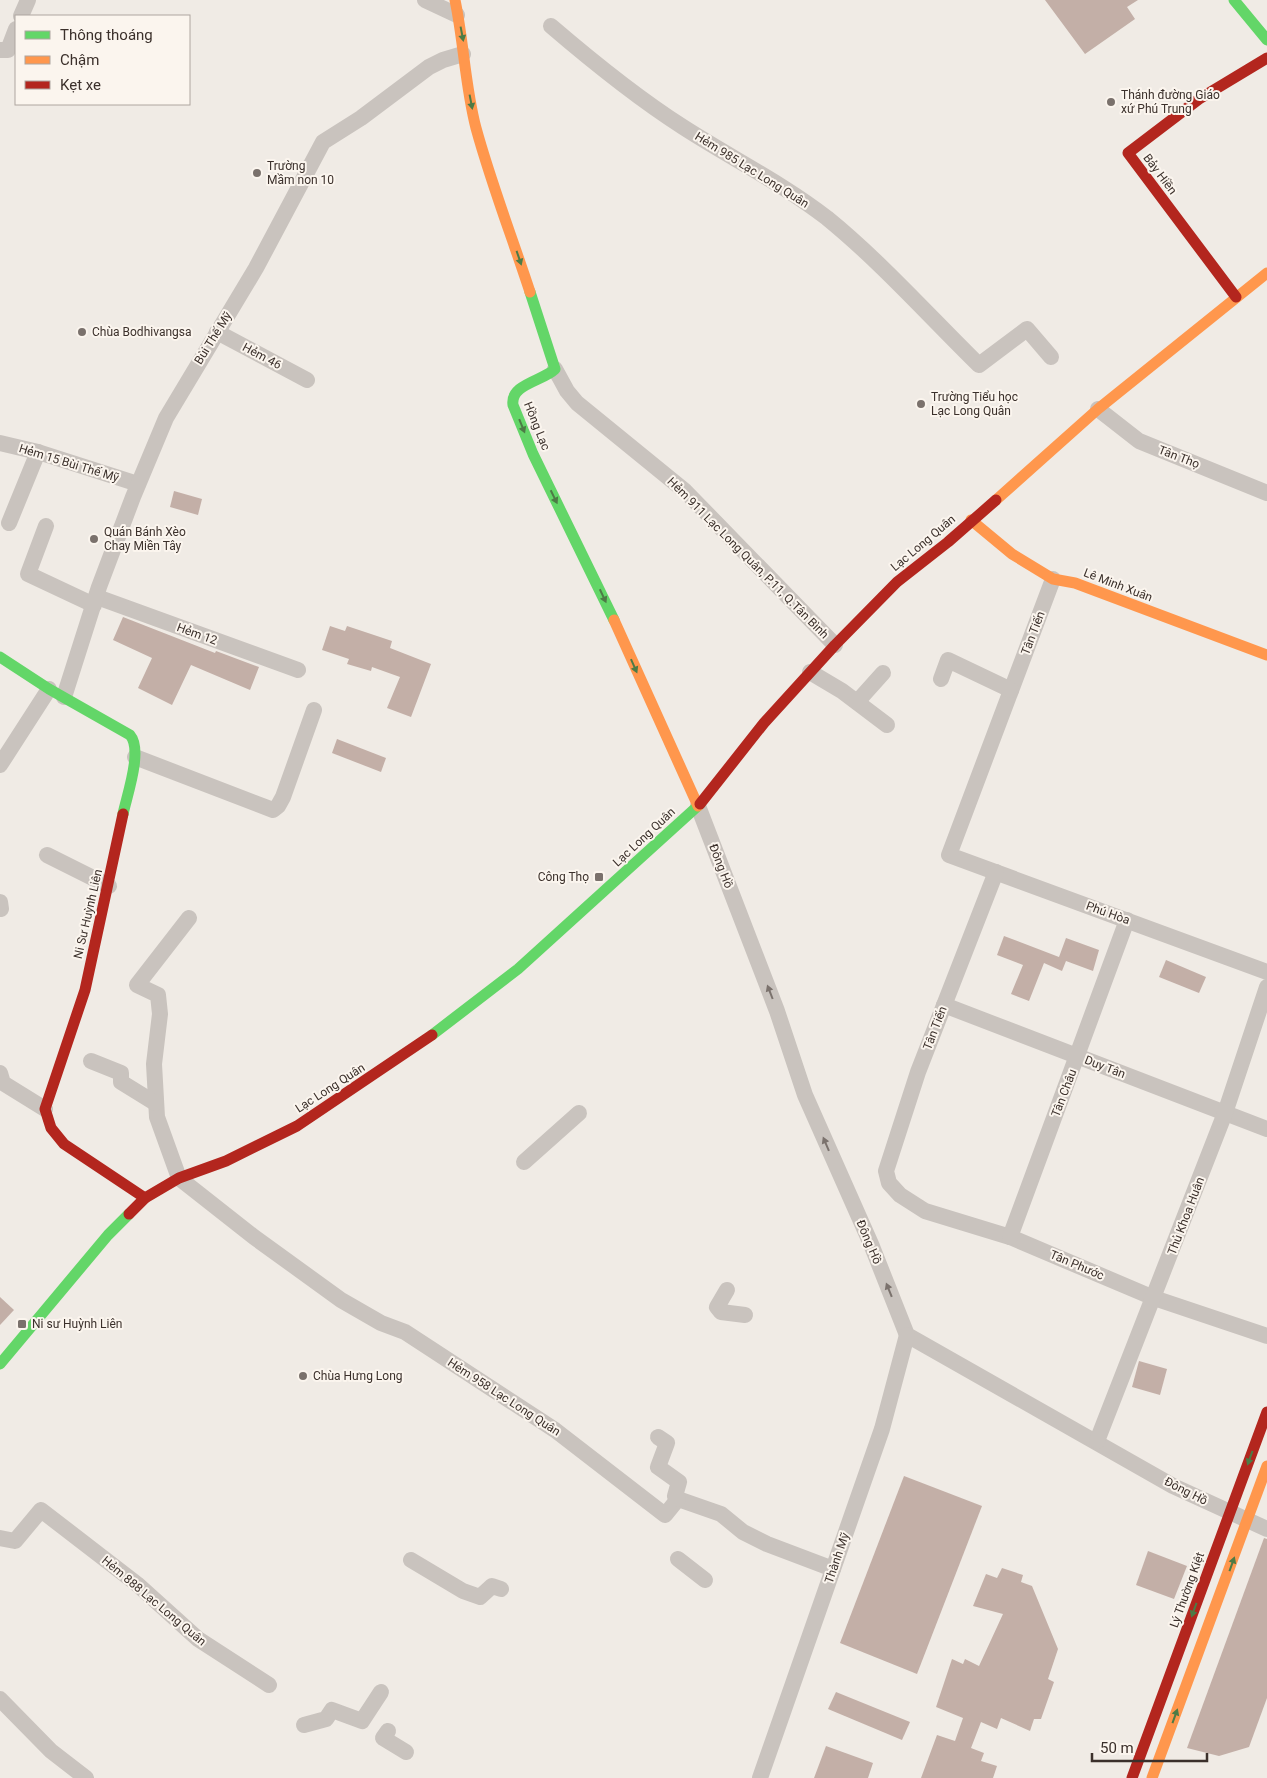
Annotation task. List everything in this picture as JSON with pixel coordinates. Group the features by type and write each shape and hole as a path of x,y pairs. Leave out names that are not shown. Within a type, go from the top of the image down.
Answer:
{"main road":[{"path":"1234,0 1267,40"},
{"path":"456,7 463,40 463,54 476,128 555,368"},
{"name":"Bảy Hiền","path":"1236,297 1128,153 1199,99 1267,58"},
{"name":"Lạc Long Quân","path":"0,1364 108,1235 145,1198 179,1178 226,1161 297,1126 416,1047 511,975 698,806 764,723 835,645 897,582 948,542 1098,409 1267,273"},
{"name":"Hồng Lạc","path":"555,368 551,373 516,391 512,399 513,405 533,454 591,570 698,806"},
{"name":"Lê Minh Xuân","path":"971,520 1012,554 1053,579 1075,583 1267,655"},
{"name":"Ni Sư Huỳnh Liên","path":"0,657 48,689 130,735 135,741 135,757 109,886 85,990 46,1109"},
{"path":"46,1109 51,1128 64,1144 145,1198"},
{"name":"Lý Thường Kiệt","path":"1132,1778 1267,1412"},
{"path":"1152,1778 1267,1466"}],"street":[{"path":"21,15 28,0"},
{"path":"425,0 456,7"},
{"name":"Hẻm 985 Lạc Long Quân","path":"551,26 607,73 682,127 790,191 827,219 866,253 979,365 1027,329 1051,357"},
{"path":"4,50 15,31"},
{"name":"Bùi Thế Mỹ","path":"64,697 138,484 179,394 256,268 323,142 361,118 428,67 463,54"},
{"name":"Hẻm 46","path":"217,332 307,380"},
{"name":"Hẻm 911 Lạc Long Quân, P.11, Q.Tân Bình","path":"555,368 567,391 577,403 685,492 835,645"},
{"name":"Tân Thọ","path":"1098,409 1139,441 1267,493"},
{"name":"Hẻm 15 Bùi Thế Mỹ","path":"0,443 38,452 138,484"},
{"path":"9,523 38,452"},
{"name":"Hẻm 12","path":"46,526 28,574 96,601 298,670"},
{"name":"Tân Tiến","path":"949,855 1053,579"},
{"path":"941,679 948,660 1011,690"},
{"path":"810,672 857,702 887,725"},
{"path":"857,702 883,673"},
{"path":"0,765 5,748 48,689"},
{"path":"135,757 273,810 283,798 314,710"},
{"name":"Đông Hồ","path":"698,806 777,1011 805,1095 871,1244 907,1335 1097,1441 1173,1486 1267,1529"},
{"path":"47,855 109,886"},
{"name":"Phú Hòa","path":"949,855 1267,972"},
{"name":"Tân Tiến","path":"892,1186 886,1171 918,1072 996,872"},
{"path":"179,1178 156,1117 154,1064 160,1014 158,995 137,985 189,918"},
{"name":"Tân Châu","path":"1010,1237 1128,920"},
{"name":"Thủ Khoa Huân","path":"1097,1441 1154,1298 1224,1113 1267,987"},
{"name":"Duy Tân","path":"944,1005 1267,1129"},
{"path":"91,1061 121,1074 121,1082 156,1103"},
{"path":"0,1073 3,1083 46,1109"},
{"path":"524,1162 579,1113"},
{"name":"Hẻm 958 Lạc Long Quân","path":"179,1178 254,1237 341,1300 381,1324 404,1332 534,1416 665,1515 678,1499"},
{"name":"Tân Phước","path":"892,1186 900,1195 925,1211 1010,1237 1154,1298 1267,1336"},
{"path":"726,1290 717,1307 721,1312 745,1316"},
{"name":"Thành Mỹ","path":"760,1778 882,1429 907,1335"},
{"path":"658,1437 667,1443 658,1468 679,1482 675,1496 678,1499 721,1514 743,1532 767,1544 833,1570"},
{"name":"Hẻm 888 Lạc Long Quân","path":"0,1538 15,1541 41,1510 137,1584 198,1639 269,1684"},
{"path":"678,1559 705,1580"},
{"path":"411,1560 463,1590 480,1597 492,1586 501,1589"},
{"path":"304,1725 326,1719 332,1710 362,1721 381,1692"},
{"path":"0,1699 51,1751 86,1778"},
{"path":"388,1731 383,1738 406,1752"}],"building":[{"path":"1045,0 1138,0 1127,7 1135,19 1085,54"},
{"path":"174,491 202,499 198,515 170,507"},
{"path":"123,617 215,653 216,651 259,667 250,690 191,665 172,705 138,688 152,658 113,640"},
{"path":"330,626 345,631 347,626 392,641 390,648 431,664 411,717 387,708 400,677 372,667 371,671 347,664 349,659 322,650"},
{"path":"337,739 386,758 381,772 332,753"},
{"path":"1004,936 1059,957 1066,938 1099,950 1093,971 1066,961 1062,971 1044,963 1029,1001 1011,994 1023,965 997,955"},
{"path":"1166,960 1206,977 1199,993 1159,977"},
{"path":"0,1297 14,1310 0,1325"},
{"path":"1139,1361 1167,1369 1160,1395 1132,1387"},
{"path":"904,1476 982,1506 917,1674 840,1643"},
{"path":"1264,1538 1267,1539 1267,1698 1249,1747 1219,1756 1187,1748"},
{"path":"1148,1551 1187,1566 1174,1599 1136,1585"},
{"path":"1002,1568 1023,1575 1021,1582 1032,1586 1058,1649 1048,1679 1054,1682 1041,1719 1034,1719 1030,1731 1001,1718 997,1729 981,1722 971,1748 984,1753 981,1761 997,1766 993,1778 921,1778 937,1735 955,1741 963,1718 936,1707 952,1659 963,1664 965,1659 979,1666 1003,1614 973,1606 986,1574 997,1578"},
{"path":"836,1692 910,1722 902,1740 828,1709"},
{"path":"826,1746 873,1763 868,1778 814,1778"}],"traffic: fast":[{"path":"1234,0 1267,40"},
{"path":"530,292 555,369 517,392 513,398 513,405 533,454 614,620"},
{"path":"0,657 49,689 130,735 134,742 135,762 123,814"},
{"path":"432,1035 518,969 700,804"},
{"path":"0,1364 108,1235 129,1214"}],"traffic: slow":[{"path":"455,0 469,96 476,128 530,292"},
{"path":"996,500 1098,409 1267,273"},
{"path":"971,520 1012,554 1053,579 1075,583 1267,655"},
{"path":"614,620 698,806"},
{"path":"1152,1778 1267,1466"}],"traffic: jam":[{"path":"1236,297 1128,153 1199,99 1267,58"},
{"path":"700,804 764,723 835,645 897,582 948,542 996,500"},
{"path":"123,814 85,990 45,1109 51,1128 64,1144 145,1198"},
{"path":"129,1214 145,1198 179,1178 226,1161 297,1126 432,1035"},
{"path":"1132,1778 1267,1412"}],"place":[{"name":"Thánh đường Giáo xứ Phú Trung","path":"1111,102"},
{"name":"Trường Mầm non 10","path":"257,173"},
{"name":"Chùa Bodhivangsa","path":"82,332"},
{"name":"Trường Tiểu học Lạc Long Quân","path":"921,404"},
{"name":"Quán Bánh Xèo Chay Miền Tây","path":"94,539"},
{"name":"Công Thọ","path":"599,877"},
{"name":"Ni sư Huỳnh Liên","path":"22,1324"},
{"name":"Chùa Hưng Long","path":"303,1376"}]}
